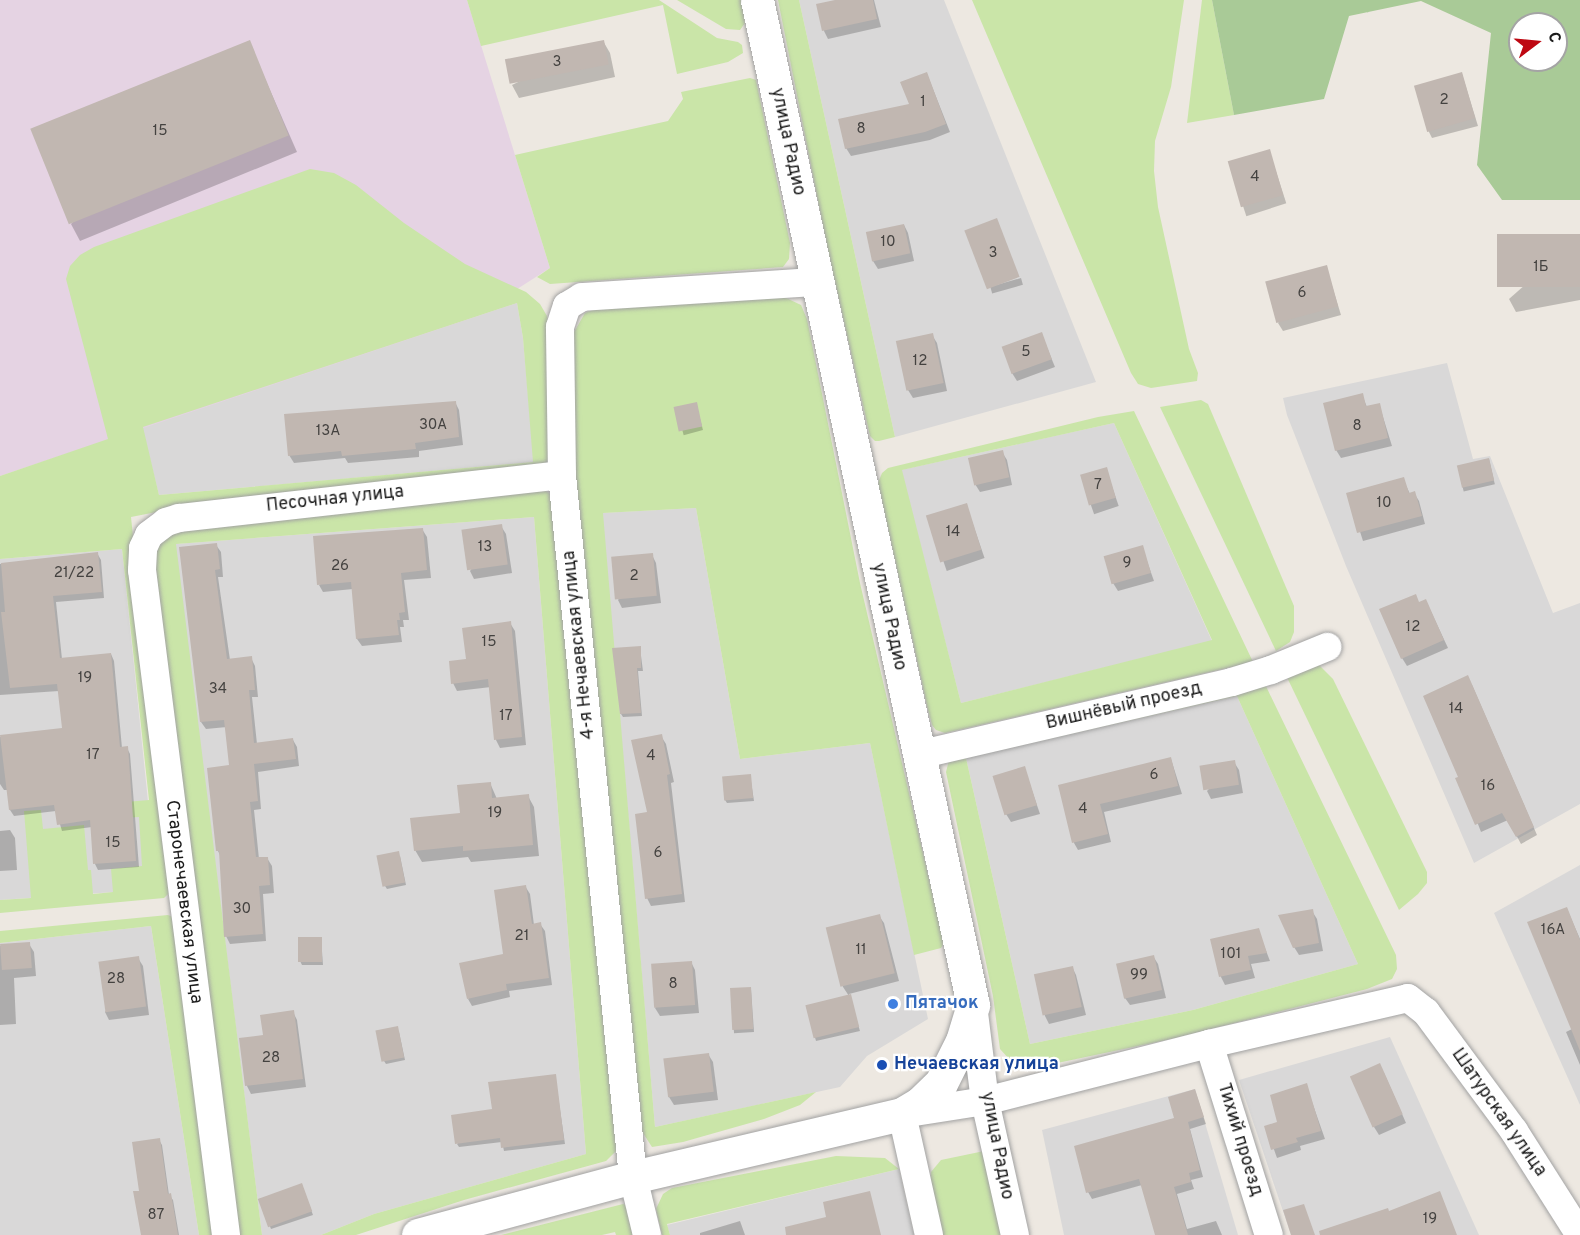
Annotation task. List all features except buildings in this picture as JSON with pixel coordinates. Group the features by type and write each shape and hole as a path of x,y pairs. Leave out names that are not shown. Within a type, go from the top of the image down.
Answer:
{"street":[{"name":"улица Радио","path":"757,0 973,1005 985,1101 1015,1235"},
{"name":"4-я Нечаевская улица","path":"647,1235 633,1177 562,475 560,327 567,306 582,297 599,294 816,282"},
{"name":"Песочная улица","path":"142,570 143,548 149,535 166,522 179,518 562,475"},
{"name":"Старонечаевская улица","path":"142,570 226,1235"},
{"name":"Вишнёвый проезд","path":"918,755 1232,682 1271,670 1328,647"},
{"name":"Шатурская улица","path":"1209,1044 1408,998 1426,1012 1515,1131 1580,1234"},
{"path":"902,1114 920,1103 940,1083 958,1049 973,1005"},
{"path":"418,1235 633,1177 902,1114 985,1101 1209,1044"},
{"name":"Тихий проезд","path":"1209,1044 1269,1235"},
{"path":"902,1114 930,1235"}],"shaded area":[{"path":"0,0 467,0 550,268 514,291 517,303 0,476"},
{"path":"799,0 944,0 1096,382 895,437"},
{"path":"517,303 523,338 534,462 159,495 142,427"},
{"path":"1447,363 1473,459 1490,456 1553,613 1580,603 1580,804 1474,863 1346,566 1287,415 1283,398"},
{"path":"1114,423 1212,641 961,703 901,470"},
{"path":"696,508 740,759 870,743 928,1019 867,1056 840,1087 655,1127 602,513"},
{"path":"534,517 586,1154 374,1214 321,1235 262,1235 175,544"},
{"path":"122,549 157,889 0,900 0,559"},
{"path":"1237,696 1358,964 1193,1010 1030,1044 966,758"},
{"path":"1580,865 1580,1105 1494,913"},
{"path":"151,926 199,1235 0,1235 0,943"},
{"path":"1390,1037 1479,1235 1291,1235 1239,1080"},
{"path":"1195,1089 1238,1235 1064,1235 1042,1130"},
{"path":"899,1169 914,1235 670,1235 667,1225"}],"green space":[{"path":"467,0 659,0 717,38 738,42 742,45 743,53 728,62 677,74 663,5 481,46"},
{"path":"677,0 742,0 745,23 740,30 726,29"},
{"path":"778,0 799,0 895,437 879,441 875,441 870,436 828,251"},
{"path":"972,0 1184,0 1171,87 1155,141 1154,171 1158,207 1189,349 1198,373 1197,381 1151,388 1138,384 1131,373"},
{"path":"1202,0 1212,0 1234,115 1187,123"},
{"path":"1212,0 1580,0 1580,200 1502,200 1477,165 1491,33 1421,1 1349,16 1324,99 1234,115"},
{"path":"750,78 756,80 790,243 789,259 783,267 550,284 537,277 550,268 515,155 668,121 683,99 681,92"},
{"path":"310,169 334,173 356,185 404,223 465,264 526,292 540,304 547,316 550,330 548,465 223,499 131,517 170,892 164,898 0,913 0,900 31,898 24,811 41,810 43,829 84,825 88,870 91,870 93,894 113,892 111,869 142,866 139,817 92,820 90,805 149,800 122,549 0,559 0,476 108,439 66,279 70,266 80,255 94,247","holes":["517,303 523,338 533,462 159,495 143,427"]},
{"path":"782,296 801,305 807,319 860,583 944,943 941,948 914,955 870,743 740,759 696,508 603,513 655,1127 816,1092 800,1105 764,1119 683,1142 652,1147 641,1130 572,463 570,339 585,313 599,307"},
{"path":"1201,400 1208,404 1294,606 1294,632 1290,642 1276,651 1160,407"},
{"path":"1134,411 1253,662 945,733 936,730 932,725 928,710 878,483 882,473 888,468 1098,417","holes":["1114,423 1212,640 961,703 902,470"]},
{"path":"541,488 552,495 618,1149 606,1161 464,1200 356,1235 321,1235 374,1214 586,1154 534,517 176,544 262,1235 237,1235 154,554 161,542 175,531"},
{"path":"1318,664 1333,679 1427,872 1427,883 1399,910 1283,669"},
{"path":"1261,676 1396,955 1397,969 1392,979 1367,989 1176,1038 1043,1066 1019,1065 1010,1060 1000,1049 993,996 946,772 949,760","holes":["1237,696 1358,964 1193,1010 1030,1044 966,758"]},
{"path":"168,915 173,917 216,1235 199,1235 151,926 0,943 0,931"},
{"path":"989,1150 1013,1235 940,1235 930,1188 931,1172 941,1160"},
{"path":"836,1156 885,1158 899,1169 667,1224 670,1235 662,1235 656,1209 663,1194 672,1188"},
{"path":"626,1205 642,1235 616,1235 615,1232 602,1235 501,1235"}],"place":[{"name":"Пятачок","path":"893,1004"},
{"name":"Нечаевская улица","path":"882,1065"}]}
